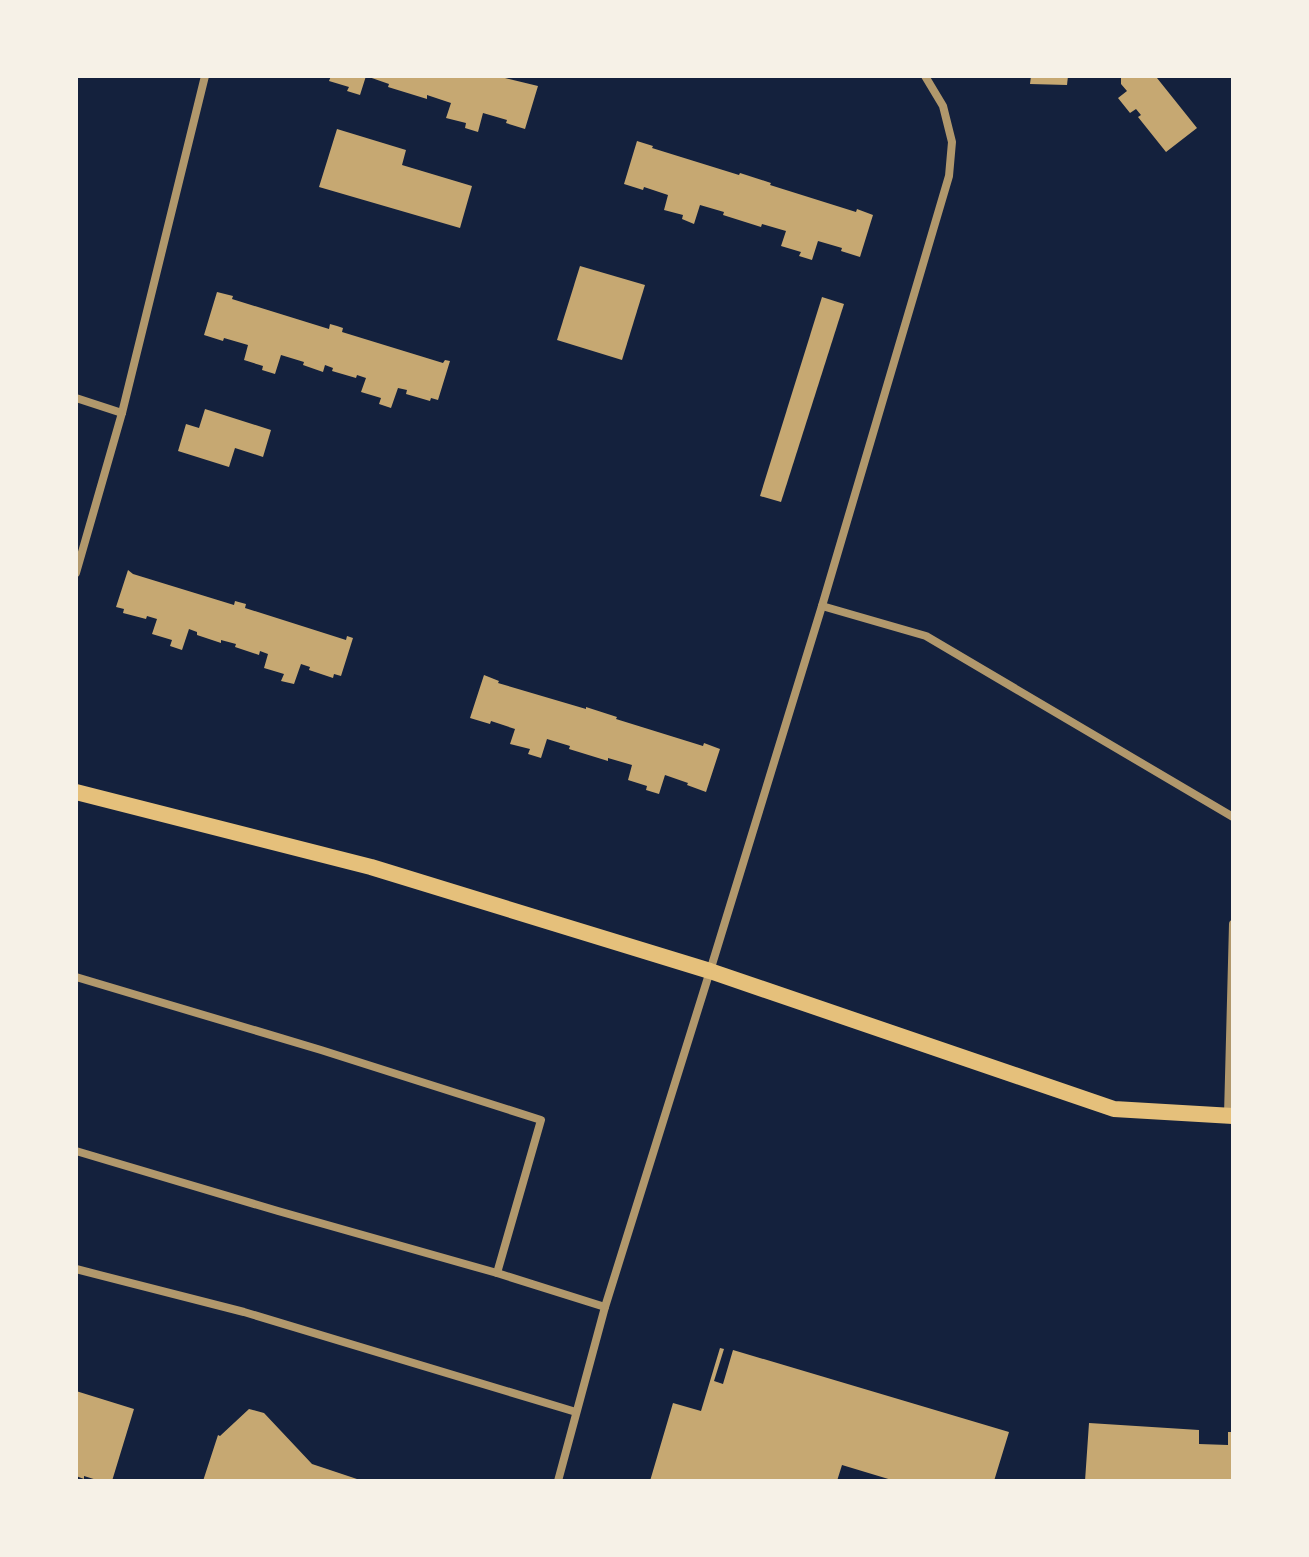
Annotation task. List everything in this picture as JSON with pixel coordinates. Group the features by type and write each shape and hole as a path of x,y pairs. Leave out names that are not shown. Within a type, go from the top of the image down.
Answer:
{"main road":[{"path":"76,792 371,867 710,971 1114,1109 1231,1116"}],"street":[{"path":"76,573 122,413 205,76"},
{"path":"558,1481 605,1307 822,606 949,176 952,142 943,106 925,76"},
{"path":"76,398 122,413"},
{"path":"822,606 926,636 1233,817"},
{"path":"1231,1116 1233,924"},
{"path":"76,977 541,1120 497,1273"},
{"path":"76,1151 605,1307"},
{"path":"76,1269 244,1312 576,1412"}],"building":[{"path":"331,76 366,76 360,95 347,91 349,87 329,81"},
{"path":"366,76 497,76 538,86 525,129 483,113 478,132 465,128 466,123 446,118 451,103 388,87 389,84"},
{"path":"1031,76 1068,76 1067,85 1030,84"},
{"path":"1121,76 1157,76 1197,128 1166,152 1138,117 1141,115 1136,109 1130,113 1118,98 1127,91 1121,84"},
{"path":"337,129 406,150 402,165 472,186 460,228 319,187"},
{"path":"637,141 873,215 860,257 818,241 812,260 799,256 801,252 781,246 786,231 762,224 761,227 700,205 694,224 682,219 683,215 664,210 668,195 624,184"},
{"path":"580,266 645,285 622,360 557,340"},
{"path":"217,292 329,329 330,324 337,326 343,328 342,332 443,363 450,361 438,400 431,398 430,401 406,394 407,390 398,388 391,408 379,404 381,398 361,392 366,378 332,371 333,368 325,365 323,372 281,355 275,374 262,370 263,366 244,360 248,345 204,335"},
{"path":"822,297 844,304 781,502 760,496"},
{"path":"205,409 271,430 263,457 235,448 229,467 178,451 186,424 199,428"},
{"path":"128,570 234,605 235,601 246,604 245,608 346,640 347,636 353,638 341,676 334,674 333,678 301,664 294,684 281,681 284,674 264,668 268,654 260,651 259,655 235,647 236,644 221,640 221,643 189,629 182,650 170,646 172,640 152,634 157,619 123,613 124,609 116,607"},
{"path":"484,675 498,683 720,749 706,792 665,775 659,794 646,790 647,786 628,780 632,765 608,758 608,761 547,739 541,758 528,754 530,749 510,744 515,729 470,718"},
{"path":"720,1348 724,1349 714,1381 723,1384 733,1350 1009,1432 994,1481 895,1481 842,1465 837,1481 650,1481 673,1403 701,1411"},
{"path":"76,1391 134,1409 112,1481 76,1476"},
{"path":"249,1409 264,1413 312,1464 363,1481 203,1481 218,1435"},
{"path":"1089,1423 1199,1430 1199,1444 1228,1445 1228,1432 1233,1432 1233,1481 1085,1481"}]}
